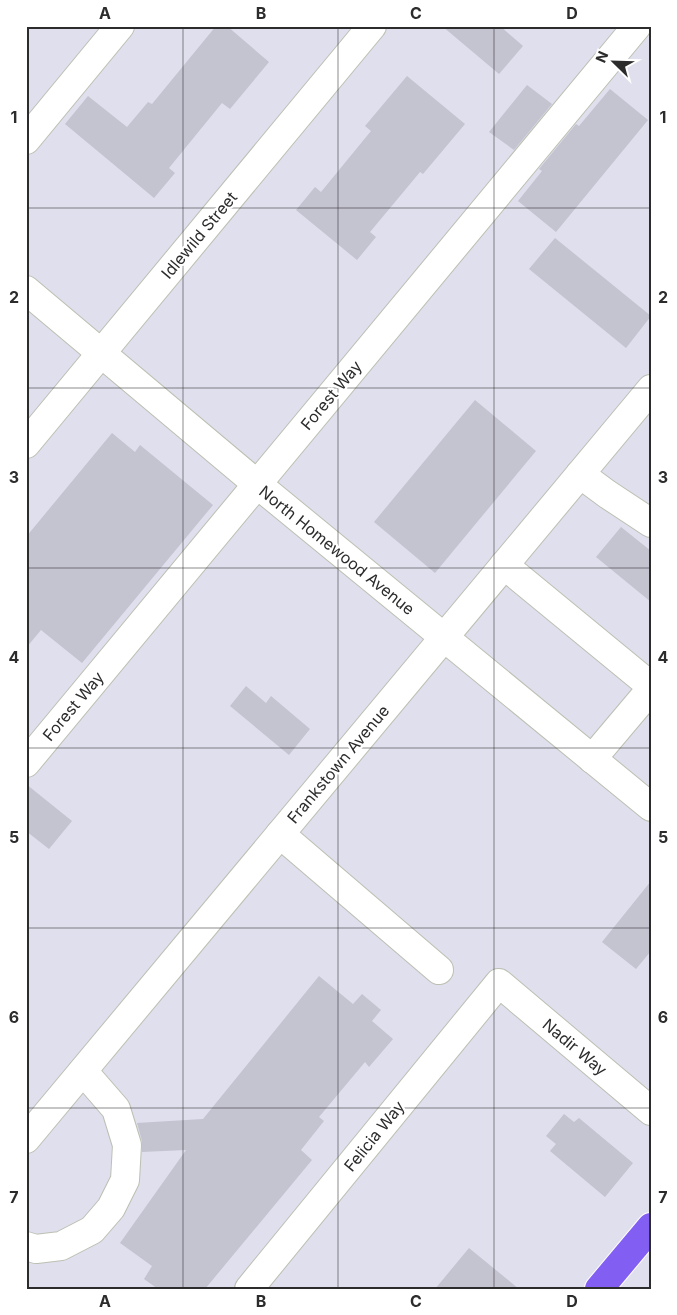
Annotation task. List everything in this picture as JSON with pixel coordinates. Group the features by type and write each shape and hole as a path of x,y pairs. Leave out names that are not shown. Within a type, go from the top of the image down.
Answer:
{"main road":[{"path":"599,1289 651,1226"}],"street":[{"path":"26,140 120,26"},
{"name":"Idlewild Street","path":"26,444 372,26"},
{"name":"Forest Way","path":"26,763 637,26"},
{"name":"North Homewood Avenue","path":"26,290 257,484 650,805"},
{"name":"Frankstown Avenue","path":"26,1139 651,389"},
{"path":"580,474 646,520 645,539 651,544"},
{"path":"504,565 651,687 592,759"},
{"path":"280,834 439,970"},
{"name":"Nadir Way","path":"499,983 651,1111"},
{"name":"Felicia Way","path":"249,1289 499,983"},
{"path":"26,1246 36,1250 60,1246 92,1230 111,1208 125,1180 127,1145 116,1109 83,1071"}],"building":[{"path":"216,26 227,26 269,62 230,109 222,103 169,168 175,173 154,198 65,124 88,96 127,127 148,102 152,104"},
{"path":"442,26 500,26 523,46 499,74"},
{"path":"407,76 465,124 423,174 420,172 370,232 376,237 357,260 296,210 315,187 321,192 371,131 365,126"},
{"path":"527,85 552,104 514,150 489,132"},
{"path":"610,89 648,120 556,232 518,201 542,171 539,169 576,124 579,126"},
{"path":"555,238 651,316 626,348 529,269"},
{"path":"475,400 536,451 435,573 374,522"},
{"path":"112,433 135,452 140,445 213,505 82,663 41,630 26,648 26,537"},
{"path":"621,527 651,551 651,602 596,557"},
{"path":"246,686 266,703 271,696 310,729 289,755 230,706"},
{"path":"26,784 72,821 49,849 26,831"},
{"path":"651,881 651,951 636,969 602,942"},
{"path":"319,976 353,1004 362,994 381,1010 372,1021 393,1039 369,1067 365,1062 319,1117 324,1121 301,1150 312,1160 205,1289 158,1289 144,1279 152,1266 120,1243 186,1150 142,1152 142,1141 137,1123 203,1119"},
{"path":"564,1114 574,1122 579,1118 633,1163 605,1197 550,1151 556,1144 546,1136"},
{"path":"469,1248 519,1289 435,1289"}]}
